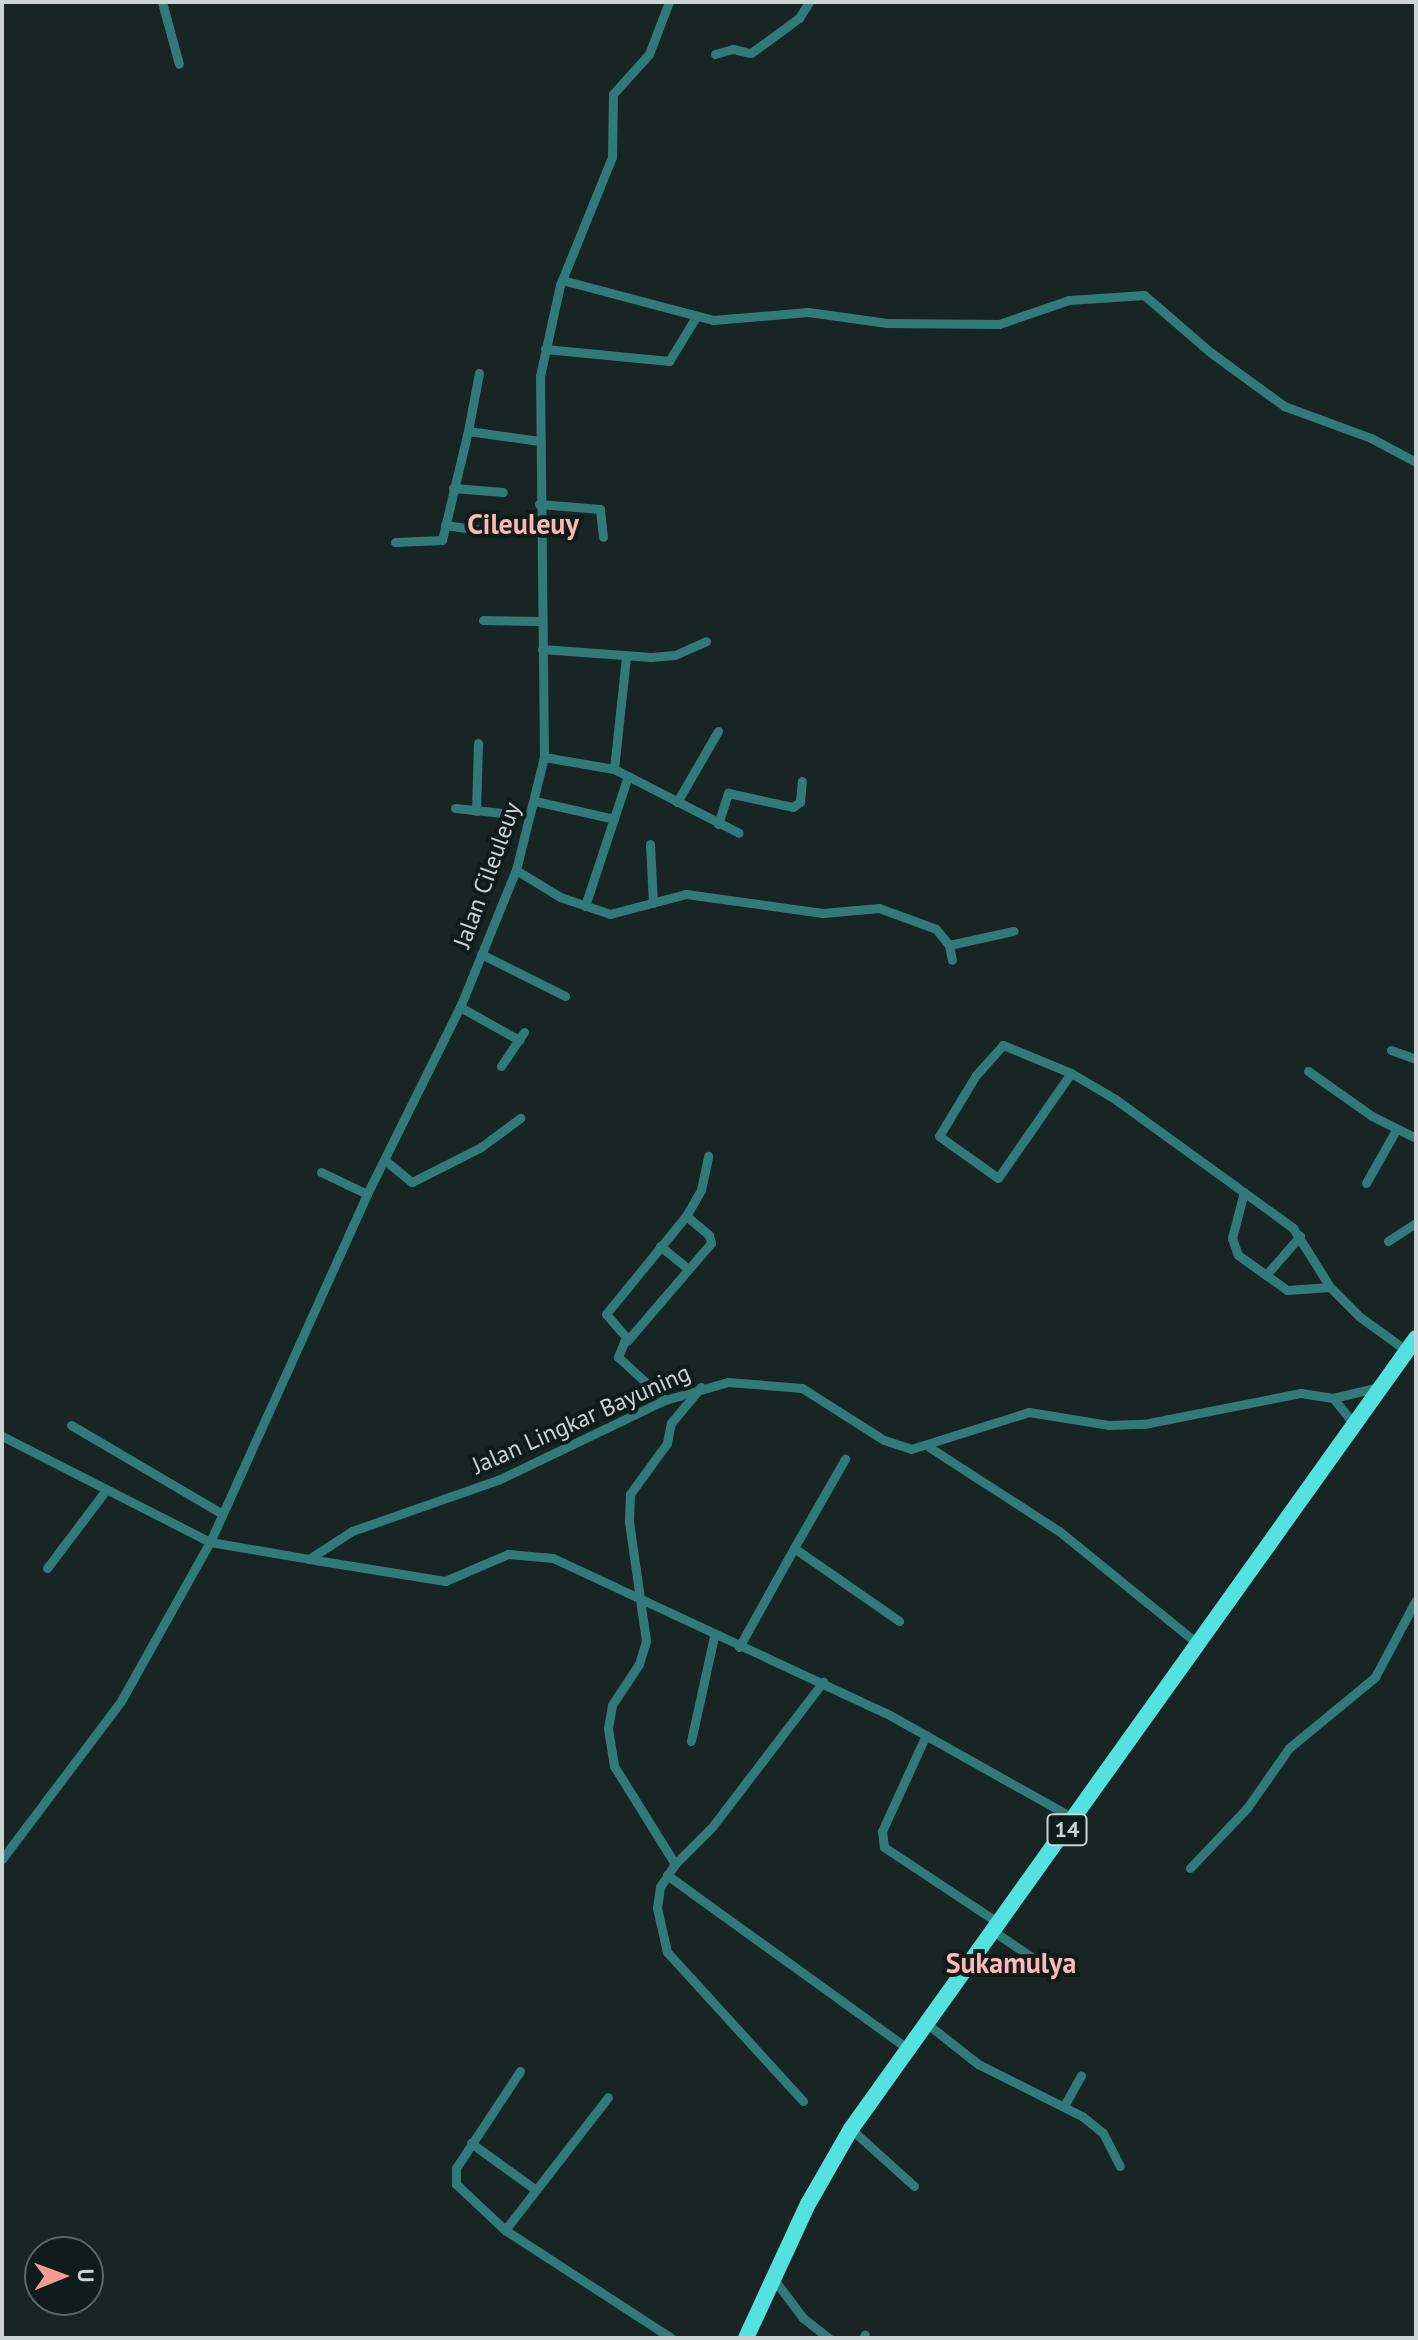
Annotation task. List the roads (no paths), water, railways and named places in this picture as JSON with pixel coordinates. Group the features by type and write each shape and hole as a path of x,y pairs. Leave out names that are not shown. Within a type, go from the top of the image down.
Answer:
{"highway":[{"name":"14","path":"746,2338 773,2278 851,2129 1411,1345"}],"street":[{"path":"162,2 179,64"},
{"name":"Jalan Cileuleuy","path":"2,1859 121,1701 210,1542 219,1512 367,1194 387,1162 460,1007 516,870 544,757 539,441 545,349 562,280 612,157 613,94 649,54 669,2"},
{"path":"715,54 733,49 751,53 799,18 809,2"},
{"path":"562,280 696,317 808,312 887,323 999,324 1069,300 1144,295 1210,352 1284,406 1371,438 1416,462"},
{"path":"545,349 669,361 696,317"},
{"path":"395,542 440,543 479,373"},
{"path":"468,431 539,441"},
{"path":"453,488 503,492"},
{"path":"539,504 600,509 603,537"},
{"path":"445,525 495,532"},
{"path":"483,620 541,621"},
{"path":"542,649 626,657 675,655 706,641"},
{"path":"614,769 626,657"},
{"path":"677,802 718,731"},
{"path":"476,811 478,743"},
{"path":"544,757 614,769 739,833"},
{"path":"585,906 628,776"},
{"path":"718,824 728,793 793,807 800,802 802,781"},
{"path":"535,801 614,819"},
{"path":"455,808 530,816"},
{"path":"650,844 653,903"},
{"path":"516,870 585,906 617,914 686,894 823,913 870,906 926,923 949,945 952,960"},
{"path":"949,945 1013,931"},
{"path":"481,954 565,996"},
{"path":"460,1007 521,1036 501,1066"},
{"path":"1071,1073 998,1178 939,1136 976,1075 1003,1045 1071,1073 1244,1192 1300,1236 1330,1287 1411,1345"},
{"path":"1391,1050 1416,1059"},
{"path":"1308,1071 1396,1130 1416,1138"},
{"path":"387,1162 412,1182 476,1150 520,1118"},
{"path":"1366,1183 1396,1130"},
{"path":"627,1341 607,1320 608,1308 686,1216 701,1190 708,1156"},
{"path":"321,1172 367,1194"},
{"path":"1244,1192 1233,1247 1293,1293 1330,1287"},
{"path":"665,1400 618,1357 627,1341 711,1240 686,1216"},
{"path":"1388,1241 1416,1223"},
{"path":"1266,1275 1300,1236"},
{"path":"660,1246 688,1269"},
{"name":"Jalan Lingkar Bayuning","path":"309,1559 352,1531 498,1480 665,1400 701,1387 765,1381 802,1388 884,1440 911,1449 929,1447"},
{"path":"675,1864 614,1766 608,1728 612,1705 645,1650 642,1601 629,1521 630,1494 667,1443 671,1423 701,1387"},
{"path":"929,1447 993,1420 1029,1412 1108,1425 1144,1424 1301,1393 1333,1398 1379,1387"},
{"path":"1333,1398 1354,1424"},
{"path":"71,1425 219,1512"},
{"path":"2,1436 210,1542 445,1581 508,1554 528,1553 553,1558 714,1636 823,1682 926,1735 1075,1819"},
{"path":"929,1447 975,1481 1048,1522 1197,1643"},
{"path":"739,1647 845,1459"},
{"path":"47,1568 106,1490"},
{"path":"794,1548 899,1621"},
{"path":"1190,1868 1247,1808 1289,1748 1375,1677 1416,1600"},
{"path":"691,1741 714,1636"},
{"path":"803,2101 667,1952 657,1908 667,1875 675,1864 722,1815 823,1682"},
{"path":"926,1735 882,1831 884,1847 1042,1964"},
{"path":"667,1875 908,2049"},
{"path":"926,2023 978,2064 1064,2106 1103,2133 1120,2166"},
{"path":"520,2071 471,2143 454,2179 505,2230 671,2338"},
{"path":"1064,2106 1081,2075"},
{"path":"505,2230 608,2097"},
{"path":"851,2129 914,2186"},
{"path":"471,2143 536,2190"},
{"path":"773,2278 803,2318 829,2338"}],"district":[{"name":"Cileuleuy","path":"523,524"},
{"name":"Sukamulya","path":"1011,1963"}]}
